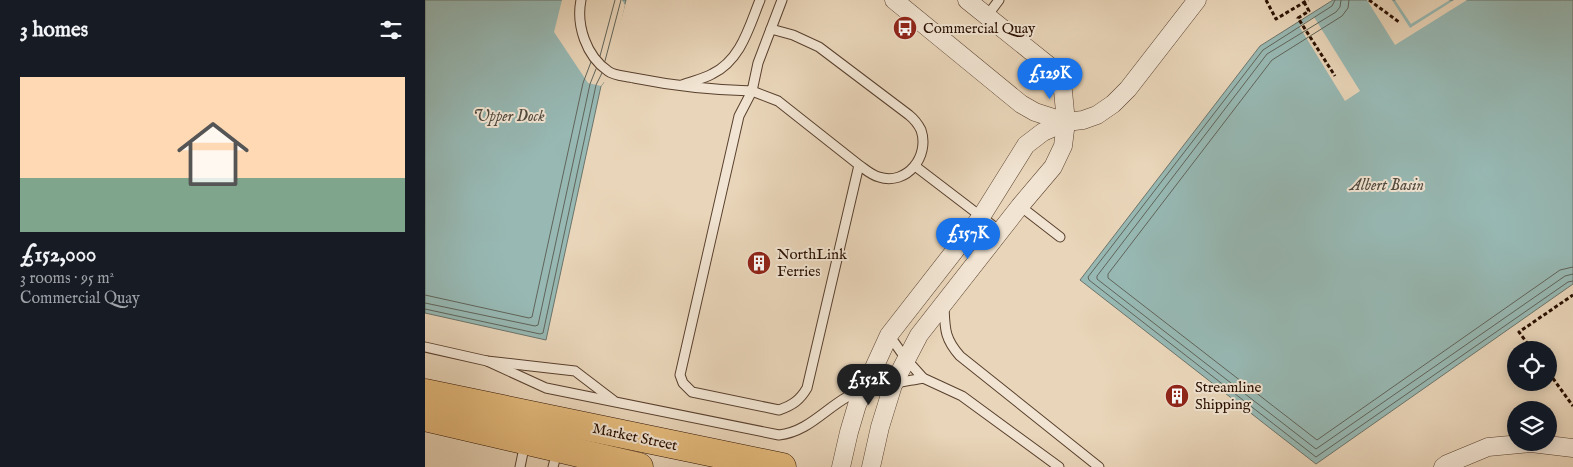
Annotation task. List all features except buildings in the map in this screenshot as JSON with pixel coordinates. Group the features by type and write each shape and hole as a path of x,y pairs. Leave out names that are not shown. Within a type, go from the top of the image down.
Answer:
{"main road":[{"path":"425,392 542,440"},
{"name":"Market Street","path":"425,418 542,440 781,467"},
{"name":"Market Street","path":"542,440 639,467"}],"street":[{"path":"894,0 1021,104 1035,112 1066,122"},
{"path":"871,467 879,427 893,385 919,335 1000,231 1053,167 1063,146 1066,122 1063,91 1058,78 1048,64 967,0"},
{"path":"841,467 849,432 863,391 889,335 981,217 1027,145 1043,132 1066,122 1083,120 1097,115 1113,104 1128,89 1197,0"},
{"path":"1443,467 1489,447 1507,445"},
{"path":"1557,446 1573,448"}],"lane":[{"path":"581,0 579,15 581,30 596,59 609,72 677,86 752,91 777,101 859,165 879,178 900,177 910,172 921,153 923,137 917,123 909,114 819,47 793,35 771,29"},
{"path":"677,86 713,74 728,64 739,52 760,0"},
{"path":"782,0 758,63 752,91 739,116 680,375 683,384 692,392 779,410 801,399 807,388 859,165"},
{"path":"987,16 999,0"},
{"path":"915,166 1000,231"},
{"path":"1020,206 1060,237"},
{"path":"943,303 945,333 950,345 960,356 1099,467"},
{"path":"889,335 906,359 923,378 962,396 1059,467"},
{"path":"425,347 487,361 575,371 616,402"},
{"path":"487,361 546,388 779,435 788,434 807,425 848,396 923,378"}],"path":[{"path":"1266,0 1277,19 1306,1 1309,11 1298,18 1335,76"},
{"path":"1369,0 1399,22"},
{"path":"1526,341 1519,332 1573,295"},
{"path":"1557,384 1573,406"}],"water":[{"name":"Upper Dock","path":"425,0 626,0 604,82 601,86 546,340 425,313"},
{"name":"Albert Basin","path":"1333,0 1573,0 1573,284 1316,464 1080,280 1260,46"}],"pier":[{"path":"562,0 622,0 625,5 607,83 604,82 601,86 588,83 554,32"},
{"path":"1367,0 1392,0 1410,28 1454,0 1467,0 1395,45"},
{"path":"1395,0 1450,0 1411,24"},
{"path":"1314,17 1360,91 1345,101 1299,26"}],"place":[{"name":"Commercial Quay","path":"905,28"},
{"name":"NorthLink Ferries","path":"759,263"},
{"name":"Streamline Shipping","path":"1177,396"}]}
